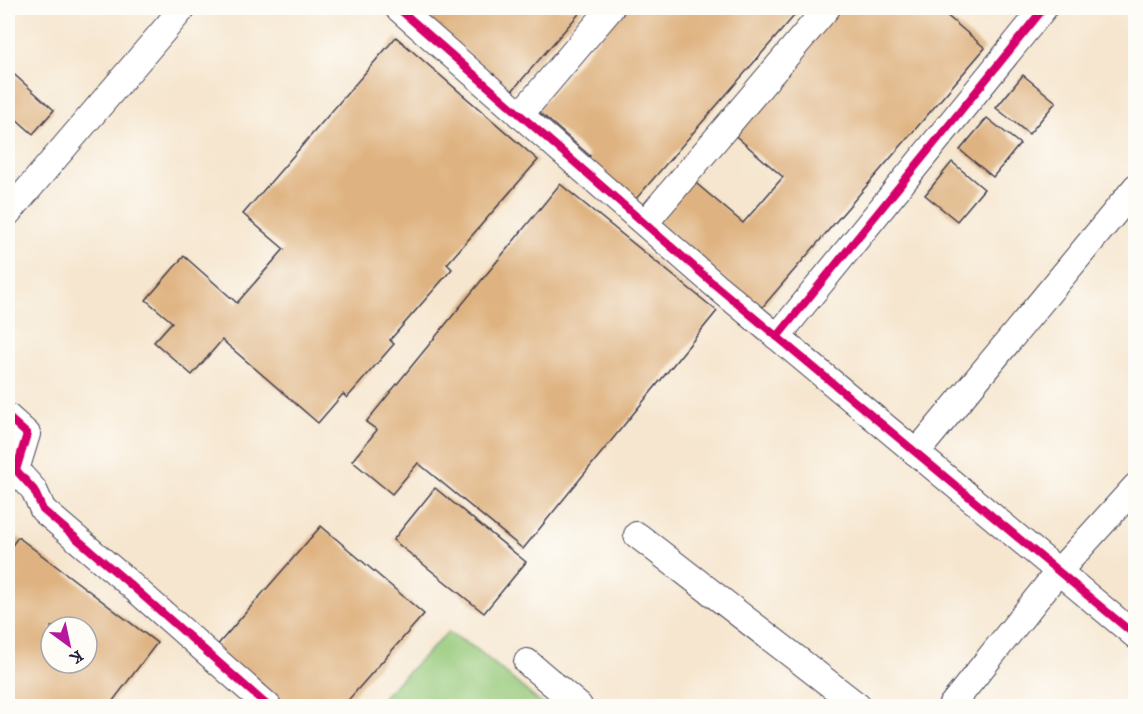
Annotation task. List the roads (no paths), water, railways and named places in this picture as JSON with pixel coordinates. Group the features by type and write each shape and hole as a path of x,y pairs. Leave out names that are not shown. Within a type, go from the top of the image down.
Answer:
{"street":[{"path":"8,213 183,8"},
{"path":"398,8 777,337 1136,636"},
{"path":"520,115 611,8"},
{"path":"645,223 827,8"},
{"path":"777,337 1031,12"},
{"path":"916,453 1136,187"},
{"path":"8,417 27,434 16,470 34,490 42,510 268,706"},
{"path":"951,706 1058,572 1136,486"},
{"path":"637,535 858,706"},
{"path":"527,662 579,706"}]}
